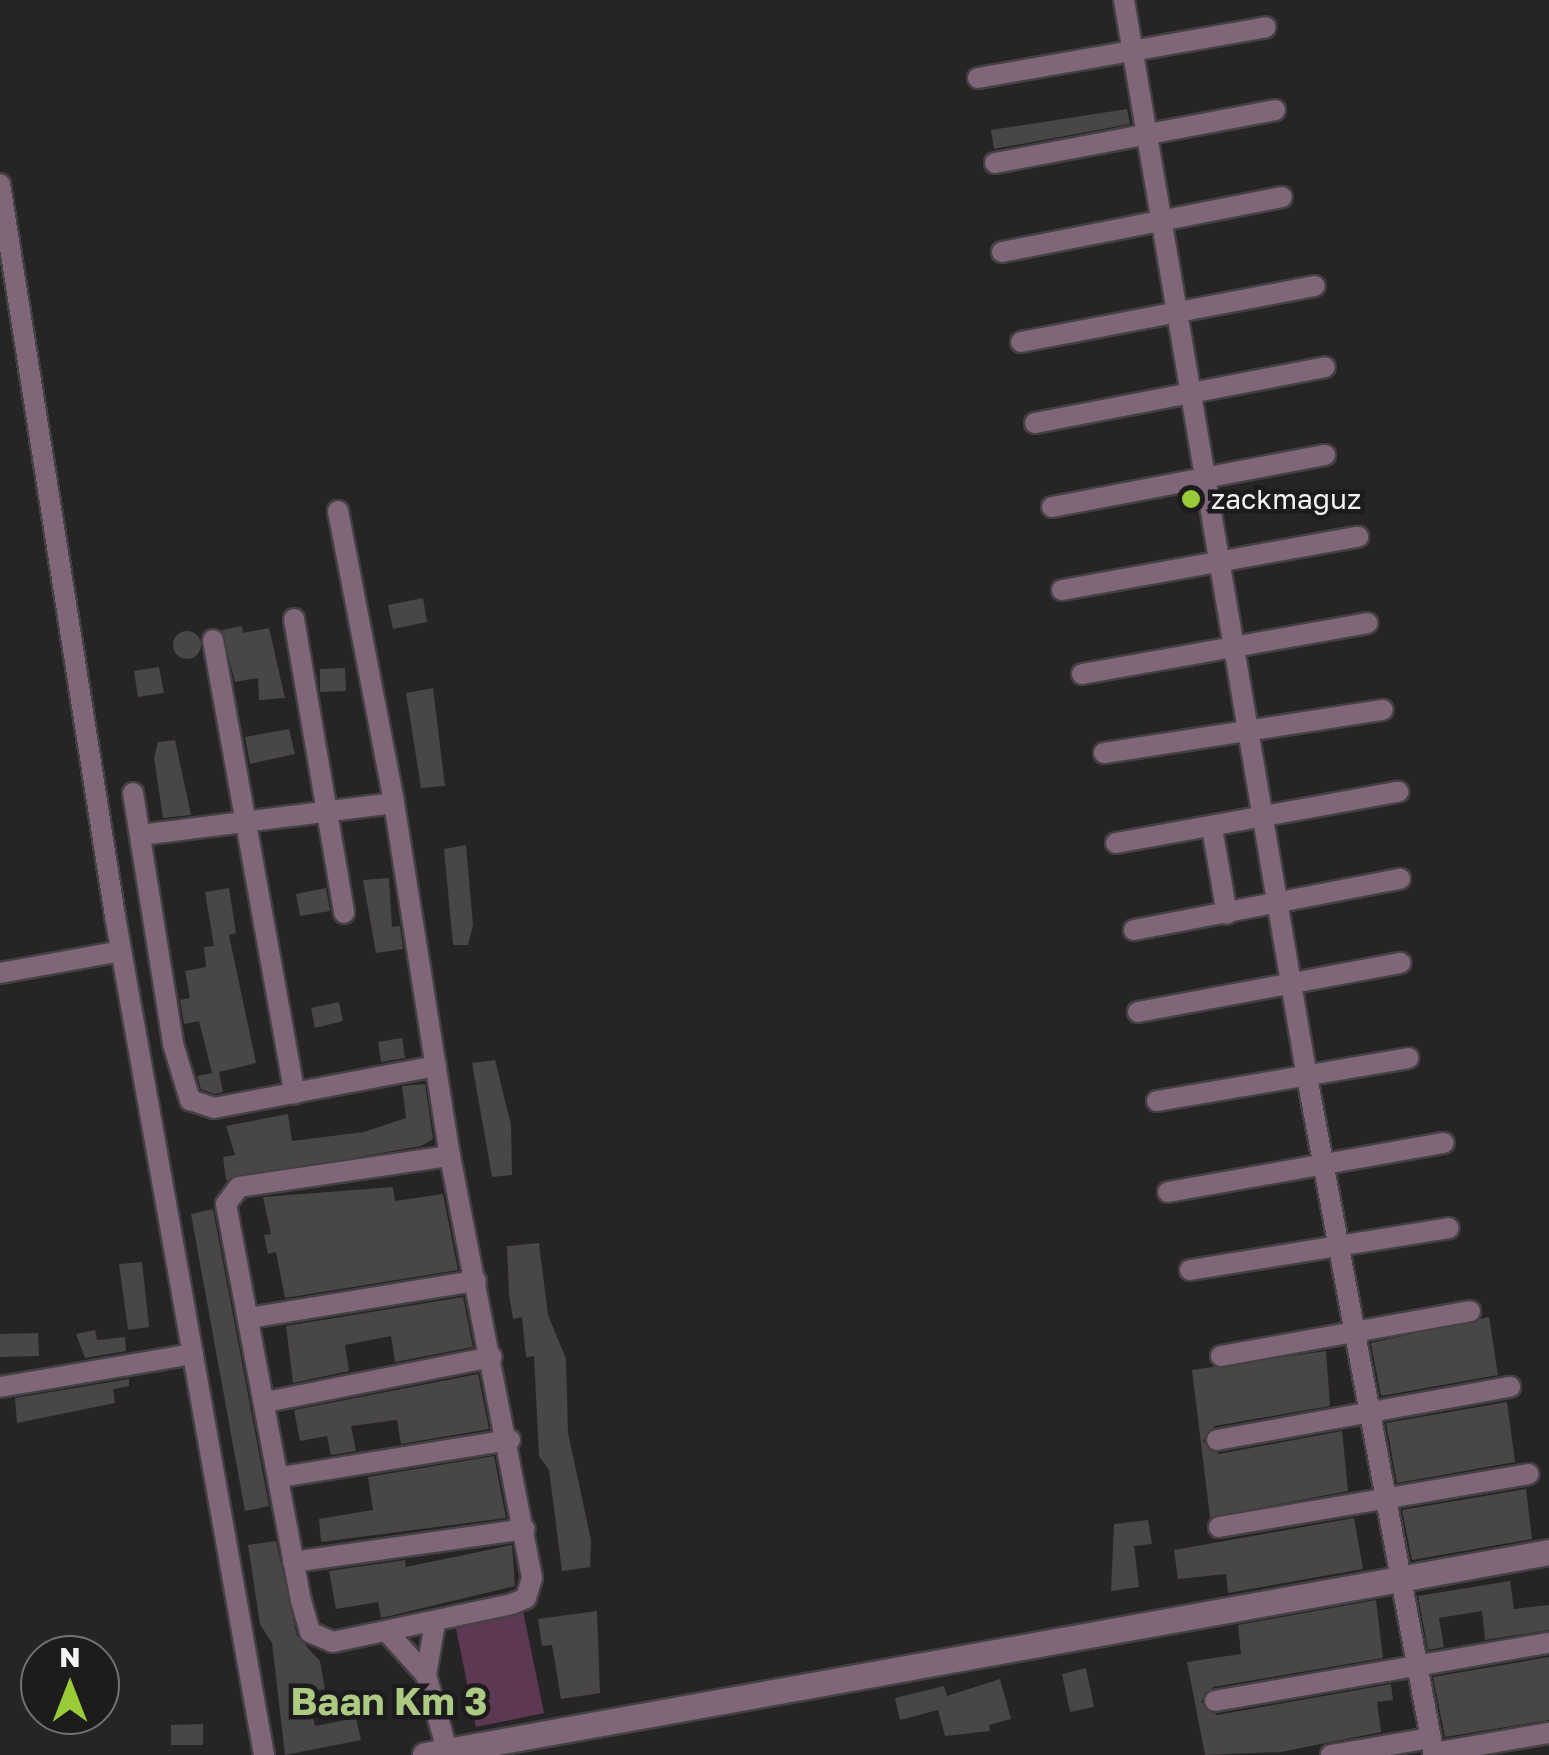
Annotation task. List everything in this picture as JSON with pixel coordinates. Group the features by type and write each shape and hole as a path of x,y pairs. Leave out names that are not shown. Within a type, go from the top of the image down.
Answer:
{"street":[{"path":"1124,0 1225,563 1291,984 1398,1582 1432,1749"},
{"path":"978,78 1266,27"},
{"path":"995,164 1275,110"},
{"path":"0,184 121,951 264,1755"},
{"path":"1002,252 1282,197"},
{"path":"1021,342 1315,286"},
{"path":"1035,424 1325,367"},
{"path":"1052,507 1325,455"},
{"path":"338,511 394,803 450,1156 532,1562 526,1598 388,1634 333,1642 310,1632 293,1562 281,1478 226,1204 238,1188 450,1156"},
{"path":"1062,590 1358,536"},
{"path":"294,619 332,811 344,913"},
{"path":"1082,674 1367,623"},
{"path":"213,640 295,1094"},
{"path":"1104,753 1383,710"},
{"path":"1116,843 1263,820 1398,792"},
{"path":"134,793 173,1044 190,1100 214,1108 436,1066"},
{"path":"141,835 394,803"},
{"path":"1212,828 1227,914"},
{"path":"1134,930 1278,905 1400,878"},
{"path":"0,973 121,951"},
{"path":"1138,1012 1400,963"},
{"path":"1157,1101 1408,1058"},
{"path":"1168,1192 1444,1143"},
{"path":"1190,1270 1449,1228"},
{"path":"249,1318 476,1281"},
{"path":"1221,1356 1470,1310"},
{"path":"0,1387 193,1354"},
{"path":"266,1402 492,1357"},
{"path":"1217,1440 1510,1388"},
{"path":"281,1478 510,1440"},
{"path":"1218,1527 1530,1474"},
{"path":"293,1562 525,1529"},
{"path":"435,1623 426,1674 436,1752 1549,1552"},
{"path":"388,1634 426,1674"},
{"path":"1216,1702 1549,1642"},
{"path":"1331,1755 1432,1749 1549,1733"}],"shaded area":[{"path":"523,1611 544,1713 476,1727 455,1624"}],"building":[{"path":"1127,109 1130,124 994,149 991,130"},
{"path":"423,598 427,622 393,629 388,605"},
{"path":"242,626 243,633 269,628 285,698 259,700 258,678 235,682 222,630"},
{"path":"187,631 197,635 201,645 197,655 187,659 177,655 173,645 177,635"},
{"path":"159,667 164,693 138,697 134,671"},
{"path":"345,668 346,691 320,692 320,669"},
{"path":"433,688 445,786 421,788 406,693"},
{"path":"289,729 295,754 250,764 245,737"},
{"path":"175,740 191,815 163,818 154,758 158,742"},
{"path":"466,845 473,925 468,945 453,945 444,849"},
{"path":"389,878 392,927 400,926 403,949 376,953 363,880"},
{"path":"229,888 236,933 229,935 256,1063 219,1072 223,1092 215,1094 201,1089 197,1076 212,1073 199,1021 184,1024 180,1000 190,998 185,971 206,967 204,947 214,946 205,892"},
{"path":"326,888 330,911 300,916 296,894"},
{"path":"339,1002 343,1021 315,1028 311,1008"},
{"path":"402,1038 405,1058 381,1062 378,1042"},
{"path":"495,1060 511,1125 512,1175 492,1177 472,1063"},
{"path":"425,1084 433,1139 421,1146 226,1180 223,1157 235,1155 226,1126 288,1114 292,1141 364,1132 406,1118 402,1086"},
{"path":"393,1187 395,1201 443,1194 458,1270 285,1298 276,1252 268,1254 264,1235 271,1234 263,1197"},
{"path":"213,1209 269,1506 245,1511 191,1214"},
{"path":"539,1243 548,1315 566,1359 568,1433 591,1540 590,1567 562,1571 549,1470 539,1456 534,1356 526,1357 522,1317 513,1319 509,1294 507,1246"},
{"path":"142,1262 149,1327 128,1330 119,1264"},
{"path":"463,1297 473,1347 395,1362 391,1336 345,1345 349,1371 293,1383 286,1326"},
{"path":"1489,1317 1498,1375 1381,1396 1371,1343"},
{"path":"95,1330 97,1340 125,1337 126,1351 85,1358 76,1334"},
{"path":"38,1333 39,1356 0,1357 0,1334"},
{"path":"1326,1351 1330,1406 1215,1426 1203,1441 1219,1454 1342,1431 1348,1491 1210,1517 1192,1370"},
{"path":"478,1374 489,1429 401,1444 397,1420 351,1426 356,1451 331,1455 327,1436 300,1441 294,1410"},
{"path":"129,1379 129,1386 113,1389 115,1403 17,1423 15,1398"},
{"path":"1507,1402 1515,1462 1397,1483 1386,1423"},
{"path":"494,1456 506,1518 321,1542 319,1519 373,1510 368,1477"},
{"path":"1526,1489 1532,1539 1412,1560 1402,1510"},
{"path":"1354,1518 1363,1569 1228,1593 1226,1574 1178,1579 1174,1550"},
{"path":"1148,1520 1152,1544 1134,1546 1139,1587 1111,1591 1114,1524"},
{"path":"276,1541 297,1636 320,1661 325,1689 308,1692 315,1726 356,1718 361,1740 285,1755 272,1643 260,1624 248,1545"},
{"path":"512,1545 515,1586 381,1618 378,1602 336,1609 329,1571 405,1560 406,1567"},
{"path":"1510,1581 1514,1609 1549,1605 1549,1630 1485,1640 1482,1611 1439,1618 1444,1647 1428,1650 1418,1596"},
{"path":"1376,1600 1383,1658 1213,1687 1201,1702 1217,1715 1391,1684 1393,1700 1377,1702 1381,1732 1281,1752 1205,1755 1187,1662 1241,1654 1238,1625"},
{"path":"597,1611 600,1693 561,1699 552,1645 542,1646 538,1619"},
{"path":"1549,1657 1549,1720 1445,1737 1433,1677"},
{"path":"1086,1668 1094,1707 1070,1712 1062,1674"},
{"path":"1000,1679 1011,1719 989,1725 990,1731 945,1736 938,1710 900,1720 895,1698 944,1686 947,1696"},
{"path":"203,1724 203,1745 171,1745 171,1725"}],"place":[{"name":"zackmaguz","path":"1191,499"}],"district":[{"name":"Baan Km 3","path":"389,1701"}]}
